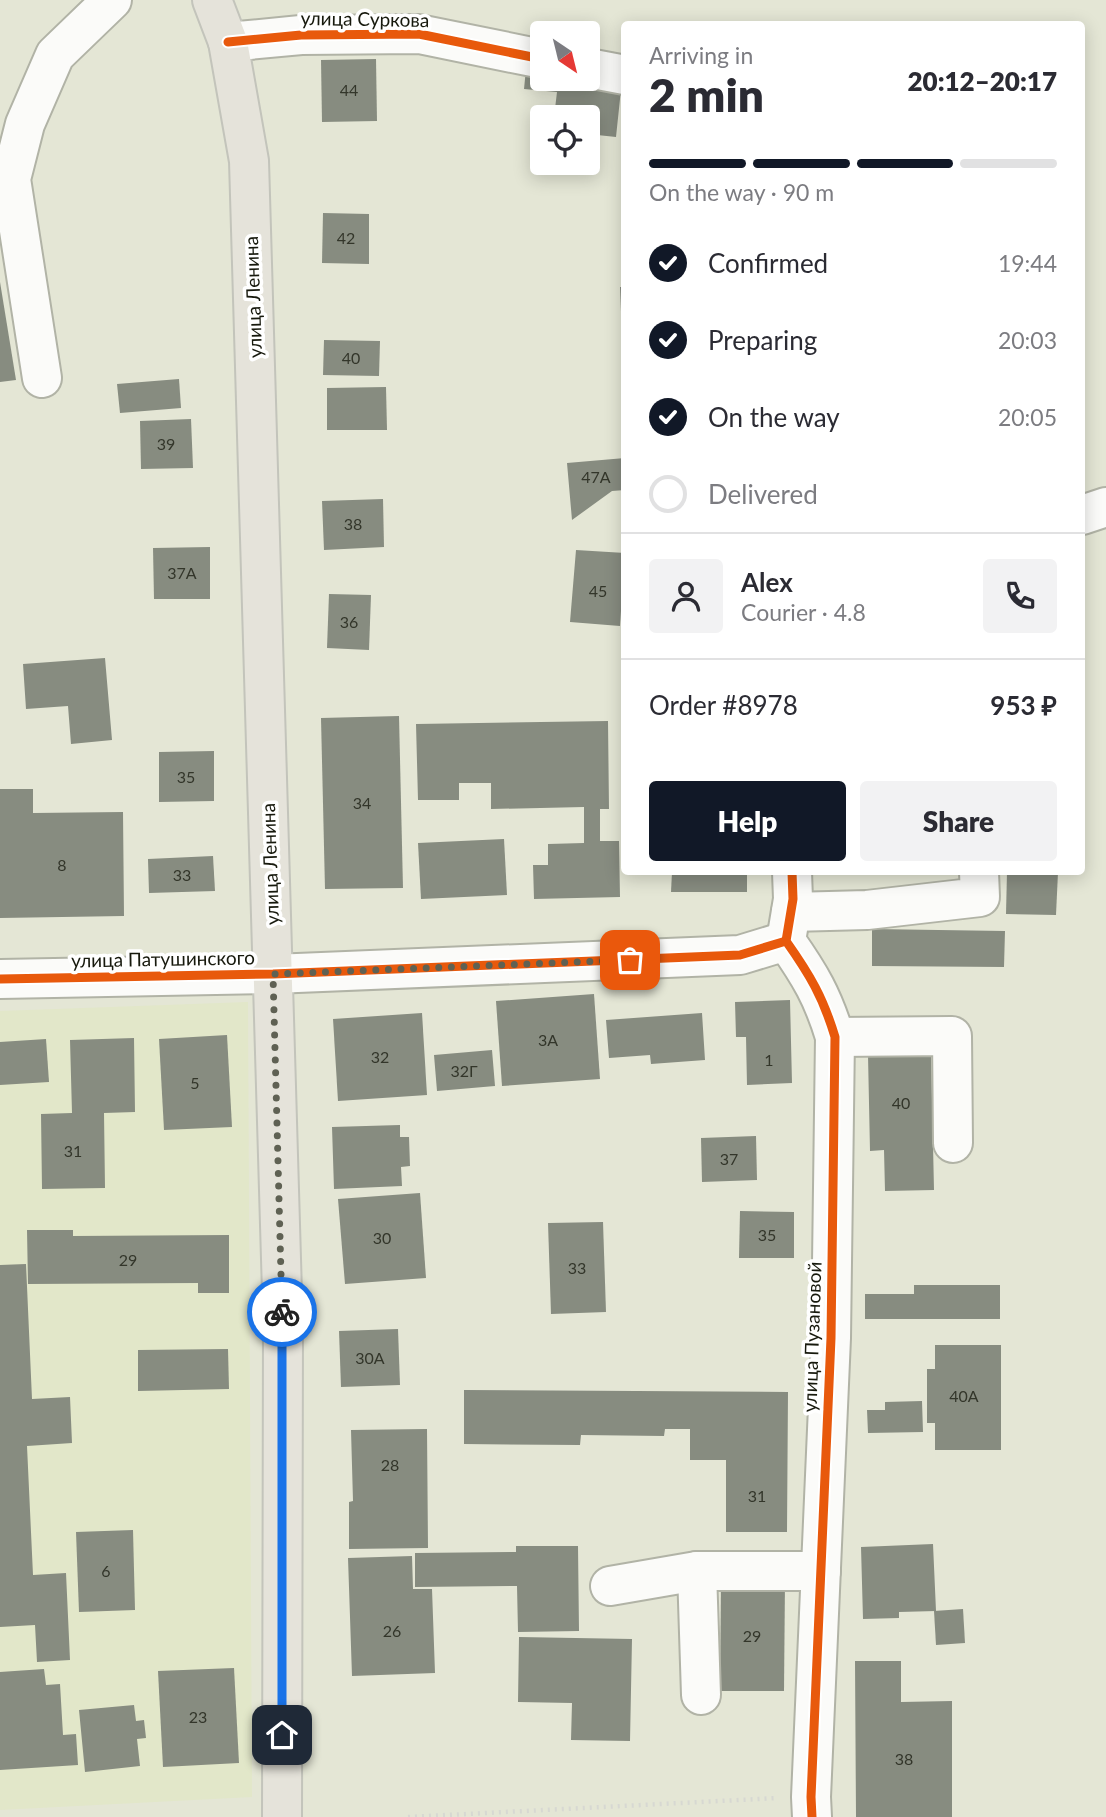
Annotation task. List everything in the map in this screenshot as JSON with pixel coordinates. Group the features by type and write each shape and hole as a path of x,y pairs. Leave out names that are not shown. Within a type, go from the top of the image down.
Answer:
{"main road":[{"name":"улица Ленина","path":"212,0 228,42 249,161 283,1327 282,1817"}],"street":[{"path":"42,378 11,179 26,124 55,55 112,0"},
{"name":"улица Суркова","path":"228,42 301,35 419,34 530,56"},
{"path":"600,70 621,74"},
{"path":"1085,514 1106,507"},
{"path":"788,927 793,899 792,875"},
{"name":"улица Патушинского","path":"0,979 273,974 740,955 788,927 867,910 980,897 979,875"},
{"name":"улица Пузановой","path":"788,927 827,1010 835,1037 831,1338 811,1807"},
{"path":"835,1037 952,1036 953,1143"},
{"path":"610,1586 697,1571 821,1571"},
{"path":"697,1571 701,1695"}],"path":[{"path":"408,1817 811,1807"}],"shaded area":[{"path":"248,1002 252,1797 0,1810 0,1011"}],"building":[{"path":"376,59 377,121 322,122 321,60"},
{"path":"526,69 530,70 530,90 524,89"},
{"path":"600,80 621,80 616,137 600,135 600,105 555,105 557,92 546,91 600,91"},
{"path":"323,213 369,214 369,264 322,263"},
{"path":"0,282 16,380 0,382"},
{"path":"324,340 380,341 379,376 323,375"},
{"path":"179,379 181,408 120,413 117,384"},
{"path":"386,387 387,430 327,430 327,388"},
{"path":"191,419 193,468 141,469 140,421"},
{"path":"621,458 621,490 612,491 572,520 567,463"},
{"path":"383,499 384,547 324,550 322,501"},
{"path":"210,547 210,599 154,599 153,548"},
{"path":"576,550 621,553 620,626 570,622"},
{"path":"329,594 371,595 369,650 327,648"},
{"path":"105,658 112,740 71,744 68,706 26,709 23,664"},
{"path":"399,716 403,888 325,889 321,718"},
{"path":"608,721 609,809 600,809 600,841 619,841 620,897 534,899 533,865 548,865 548,844 584,843 584,807 491,809 491,783 459,783 459,800 418,800 416,724"},
{"path":"214,751 214,801 159,802 159,752"},
{"path":"0,789 33,789 33,813 123,812 124,916 0,918"},
{"path":"504,839 507,895 421,899 418,843"},
{"path":"213,856 215,891 149,893 148,859"},
{"path":"672,875 747,875 747,892 671,892"},
{"path":"1007,875 1058,875 1056,915 1006,914"},
{"path":"872,929 1005,931 1004,967 872,966"},
{"path":"594,994 600,1079 502,1086 496,1001"},
{"path":"790,1000 792,1083 747,1085 746,1037 736,1037 735,1002"},
{"path":"422,1013 427,1095 338,1101 333,1019"},
{"path":"702,1013 705,1060 651,1064 650,1055 609,1058 606,1020"},
{"path":"227,1035 232,1127 164,1130 159,1039"},
{"path":"134,1038 135,1112 104,1113 105,1188 42,1189 41,1114 72,1113 70,1040"},
{"path":"46,1039 49,1082 0,1085 0,1042"},
{"path":"492,1050 495,1086 437,1091 434,1055"},
{"path":"931,1054 934,1190 885,1191 884,1150 870,1151 868,1055"},
{"path":"400,1125 400,1137 409,1137 410,1166 401,1167 402,1186 334,1189 332,1127"},
{"path":"756,1136 757,1180 702,1182 701,1138"},
{"path":"420,1193 426,1278 345,1284 338,1199"},
{"path":"740,1211 794,1212 794,1258 739,1258"},
{"path":"603,1222 606,1312 551,1314 548,1223"},
{"path":"27,1230 73,1230 73,1236 229,1235 229,1293 198,1293 198,1283 28,1284"},
{"path":"26,1264 32,1399 70,1397 72,1443 27,1446 33,1575 66,1573 70,1660 37,1662 35,1625 0,1627 0,1265"},
{"path":"914,1285 1000,1285 1000,1319 865,1319 865,1294 914,1294"},
{"path":"398,1329 400,1385 341,1387 339,1331"},
{"path":"935,1345 1001,1345 1001,1450 935,1450 935,1423 927,1423 927,1369 935,1369"},
{"path":"228,1349 229,1389 138,1391 138,1350"},
{"path":"464,1390 788,1392 787,1532 726,1532 726,1460 690,1460 690,1429 665,1429 664,1436 581,1435 580,1445 464,1444"},
{"path":"922,1401 923,1432 868,1433 867,1410 885,1410 885,1402"},
{"path":"427,1429 428,1548 349,1549 349,1502 353,1501 351,1430"},
{"path":"133,1530 135,1610 79,1612 76,1532"},
{"path":"933,1544 936,1611 899,1612 899,1618 863,1619 861,1547"},
{"path":"516,1546 578,1546 579,1631 518,1632 517,1586 415,1587 415,1553 516,1552"},
{"path":"412,1556 413,1589 432,1589 435,1673 352,1676 348,1558"},
{"path":"721,1580 785,1580 784,1691 720,1691"},
{"path":"963,1609 965,1643 936,1645 934,1611"},
{"path":"519,1637 632,1639 630,1741 571,1740 572,1703 518,1702"},
{"path":"855,1661 901,1661 901,1702 952,1701 952,1817 856,1817"},
{"path":"234,1668 239,1763 163,1767 158,1671"},
{"path":"44,1669 46,1685 60,1684 63,1735 76,1734 78,1765 0,1770 0,1672"},
{"path":"134,1705 136,1721 144,1720 146,1738 137,1739 140,1766 85,1772 79,1710"}],"cycle path":[{"path":"228,42 301,35 419,34 530,57"},
{"path":"792,875 793,899 786,941 815,987 835,1037 831,1338 812,1817"},
{"path":"0,979 273,974 740,955 786,941"}],"way so far":[{"path":"282,1312 273,974 630,960"}],"route":[{"path":"282,1312 282,1735"}]}
